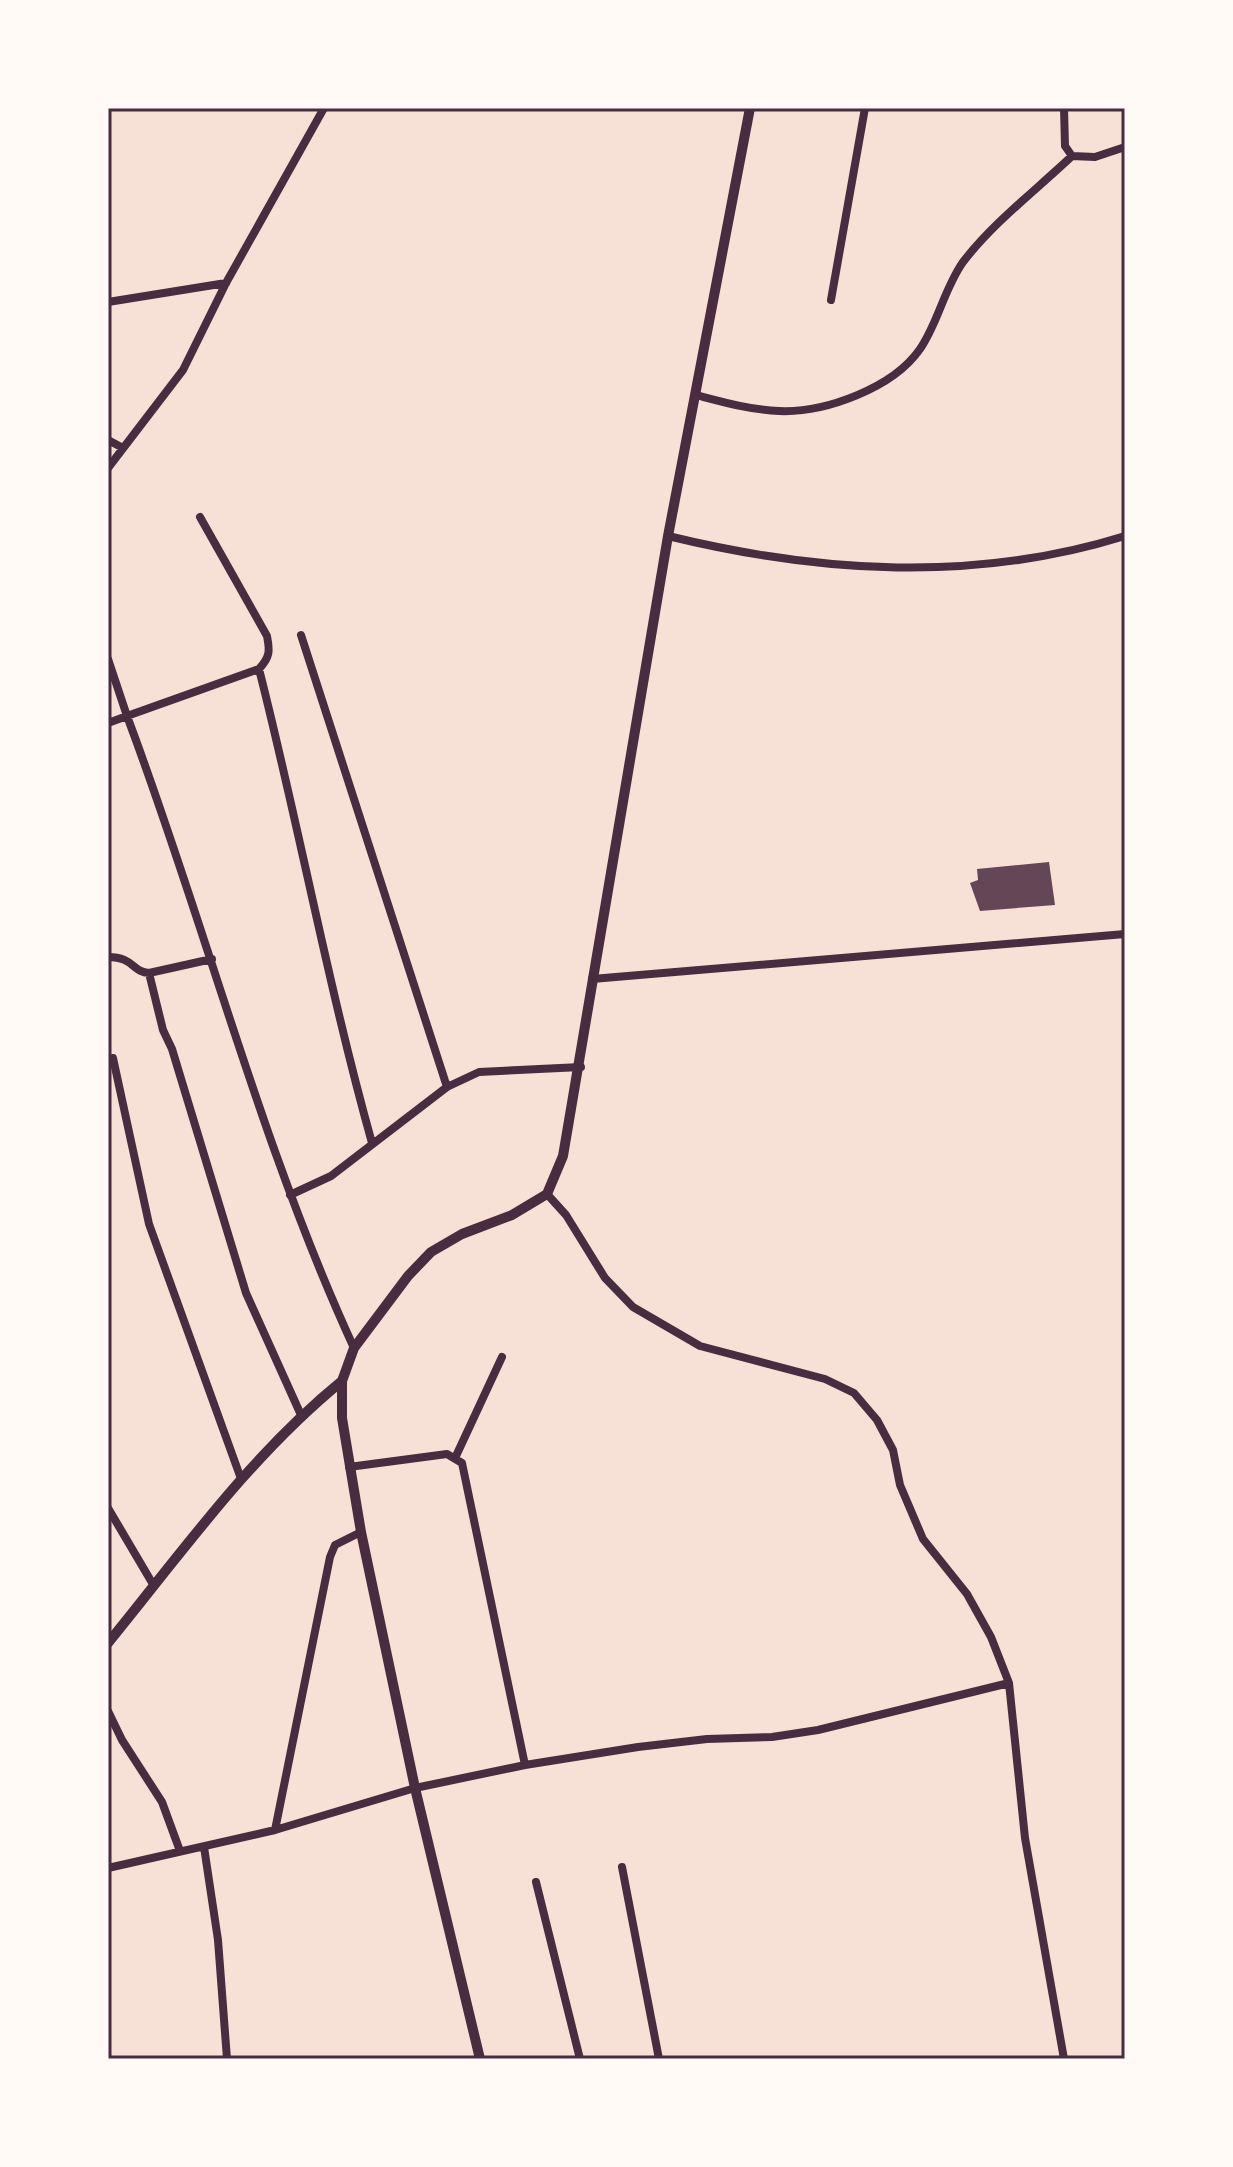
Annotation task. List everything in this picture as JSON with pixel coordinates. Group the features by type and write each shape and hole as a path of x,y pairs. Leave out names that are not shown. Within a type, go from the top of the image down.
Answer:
{"street":[{"path":"108,468 183,370 226,283 324,108"},
{"path":"480,2059 415,1788 361,1532 342,1418 342,1381 354,1348 408,1276 431,1252 512,1215 547,1194 563,1156 581,1067 592,979 668,536 750,108"},
{"path":"831,300 865,108"},
{"path":"1064,108 1065,146 1072,156"},
{"path":"696,395 754,409 804,410 876,385 901,370 920,348 941,300 963,263 1072,156 1095,157 1125,147"},
{"path":"108,302 226,283"},
{"path":"108,440 123,448"},
{"path":"108,723 259,669 270,652 267,636 200,517"},
{"path":"668,536 726,550 858,569 1029,558 1125,536"},
{"path":"301,635 447,1087"},
{"path":"108,659 171,833 290,1195 324,1283 354,1348"},
{"path":"259,669 295,812 325,958 372,1143"},
{"path":"592,979 1125,934"},
{"path":"108,957 124,957 141,973 212,959"},
{"path":"149,973 158,1013 172,1049 246,1293 301,1415"},
{"path":"113,1058 149,1224 240,1476"},
{"path":"290,1195 331,1176 447,1087 479,1072 581,1067"},
{"path":"547,1194 566,1215 605,1278 633,1307 700,1346 825,1379 854,1393 877,1420 893,1450 900,1485 923,1539 967,1594 991,1637 1009,1683 1025,1838 1064,2059"},
{"path":"456,1456 502,1357"},
{"path":"108,1643 240,1476 301,1415 342,1381"},
{"path":"456,1456 465,1471 525,1765"},
{"path":"349,1467 456,1456"},
{"path":"108,1508 154,1586"},
{"path":"275,1830 330,1557 335,1545 361,1532"},
{"path":"108,1868 275,1830 415,1788 525,1765 638,1747 707,1739 772,1737 818,1730 1009,1683"},
{"path":"108,1711 122,1740 162,1802 180,1851"},
{"path":"204,1847 218,1940 227,2059"},
{"path":"622,1867 659,2059"},
{"path":"536,1882 580,2059"}],"building":[{"path":"1049,862 1055,905 980,911 970,883 978,880 977,869"}]}
